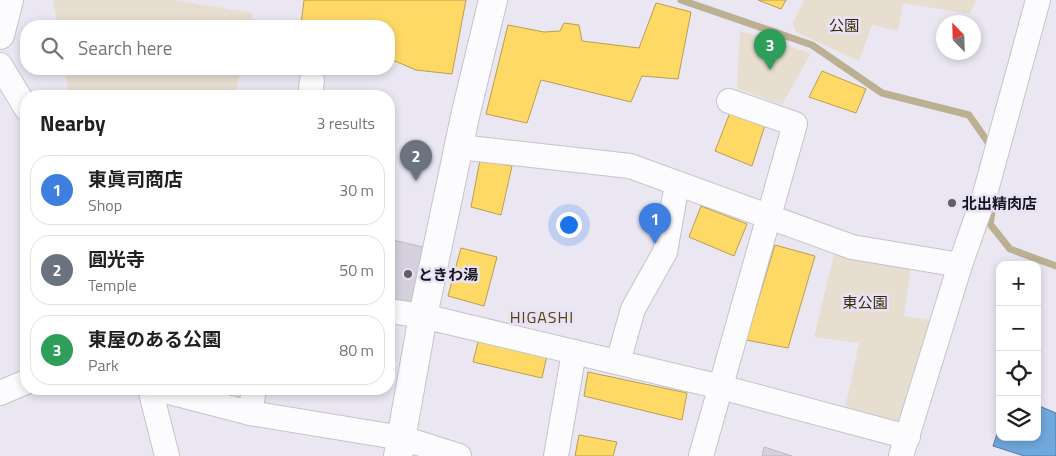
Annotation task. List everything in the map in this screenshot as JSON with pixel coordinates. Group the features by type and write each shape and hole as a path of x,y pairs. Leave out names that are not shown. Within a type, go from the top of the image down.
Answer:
{"street":[{"path":"0,35 9,0"},
{"path":"400,447 423,316 493,0"},
{"path":"395,312 423,316 721,387 905,446 960,265 984,194 1038,0"},
{"path":"0,65 20,98"},
{"path":"701,456 795,124 729,101"},
{"path":"459,147 630,166 852,247 960,265"},
{"path":"618,362 633,309 665,252 677,184"},
{"path":"556,456 574,352"},
{"path":"0,393 20,385"},
{"path":"152,395 167,456"},
{"path":"180,395 400,447 459,456"},
{"path":"250,413 253,395"}],"green space":[{"path":"53,0 174,0 253,13 251,20 57,20"},
{"name":"公園","path":"804,0 976,0 970,14 903,3 898,31 872,25 859,61 796,32 793,23"},
{"path":"740,31 811,53 782,105 737,88"},
{"path":"66,75 240,75 236,90 68,90"},
{"name":"東公園","path":"837,242 912,257 904,316 943,322 908,437 842,423 859,343 814,337"}],"building: Homes":[{"path":"304,0 466,0 452,74 416,70 395,61 395,20 302,20"},
{"path":"758,0 786,0 781,9"},
{"path":"656,3 691,12 678,79 642,76 631,102 541,80 527,123 486,114 508,25 544,32 560,31 564,23 579,25 582,41 639,48"},
{"path":"822,71 866,89 856,113 809,97"},
{"path":"731,110 766,122 752,166 715,151"},
{"path":"480,160 512,166 501,215 471,207"},
{"path":"701,206 747,224 734,256 689,237"},
{"path":"775,245 815,256 788,348 746,340"},
{"path":"461,248 497,257 484,306 448,296"},
{"path":"479,338 547,355 542,378 473,362"},
{"path":"588,372 687,393 682,420 584,396"},
{"path":"579,435 617,442 613,456 575,456"}],"building: Schools":[{"path":"1041,407 1056,413 1056,456 1024,456 993,446 996,437 996,441 1041,441"}],"building: Other":[{"name":"ときわ湯","path":"395,240 431,249 420,304 395,300"},
{"path":"764,447 792,456 762,456"}],"waterway":[{"path":"681,0 812,45 882,93 969,115 992,148"},
{"path":"994,201 990,224 1010,249 1056,266"}],"place":[{"name":"東屋のある公園","path":"770,70"},
{"name":"圓光寺","path":"416,181"},
{"name":"北出精肉店","path":"952,203"},
{"name":"東眞司商店","path":"655,244"},
{"name":"ときわ湯","path":"408,274"}],"district":[{"name":"HIGASHI","path":"542,317"}]}
